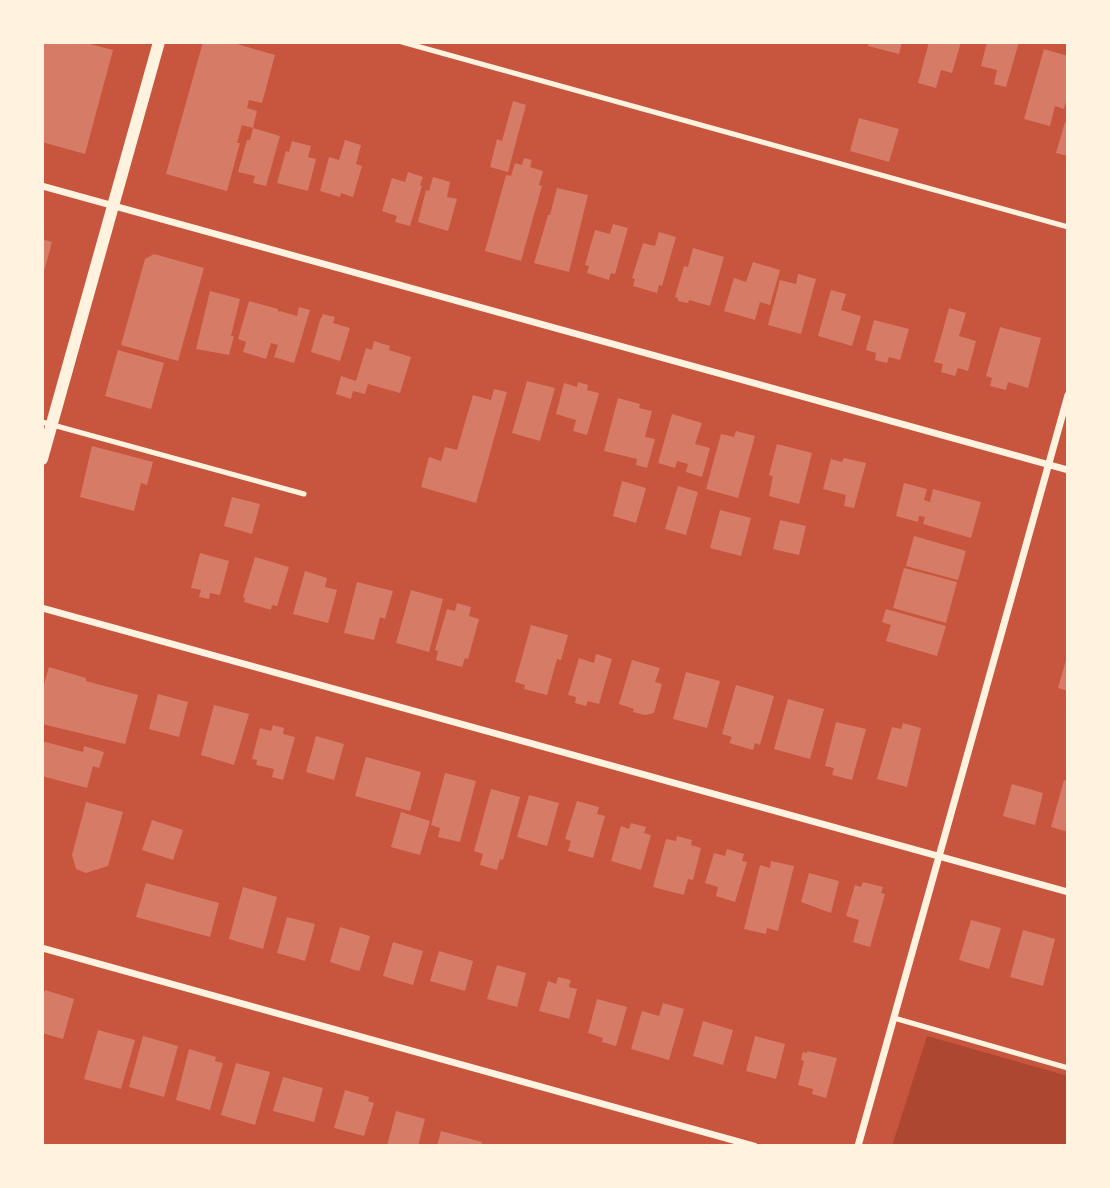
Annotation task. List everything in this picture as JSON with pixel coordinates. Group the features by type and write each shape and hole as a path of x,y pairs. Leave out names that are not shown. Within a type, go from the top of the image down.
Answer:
{"street":[{"path":"42,459 47,423 159,42"},
{"path":"42,186 1068,470"},
{"path":"858,1146 1068,395"},
{"path":"42,608 1068,892"},
{"path":"42,948 754,1146"}],"lane":[{"path":"402,42 1068,228"},
{"path":"47,423 304,494"},
{"path":"894,1018 1068,1068"}],"shaded area":[{"path":"927,1036 1068,1076 1068,1146 892,1146"}],"building":[{"path":"42,42 82,42 113,50 85,154 42,142"},
{"path":"203,42 230,42 275,55 262,103 249,100 247,108 257,111 253,128 242,125 227,191 166,174"},
{"path":"869,42 902,42 899,54 868,46"},
{"path":"929,42 961,42 952,73 941,70 936,88 918,83"},
{"path":"987,42 1019,42 1006,87 994,84 997,70 981,66"},
{"path":"1044,49 1068,56 1068,95 1064,109 1055,106 1050,126 1024,119"},
{"path":"513,101 526,105 508,172 490,167 497,139 502,141"},
{"path":"859,118 899,129 889,162 850,151"},
{"path":"1065,122 1068,123 1068,156 1056,153"},
{"path":"253,128 280,136 266,186 253,183 255,176 238,172"},
{"path":"345,140 361,145 356,164 362,166 353,197 341,193 340,197 320,191 329,157 339,160"},
{"path":"292,141 311,146 308,157 316,159 308,191 277,183 286,151 289,152"},
{"path":"524,158 532,160 530,167 543,171 539,185 542,186 521,261 485,251 506,175 511,176 515,163 522,165"},
{"path":"408,172 423,177 410,226 395,222 397,216 382,211 392,178 405,182"},
{"path":"433,177 450,182 447,197 457,199 448,231 418,222 426,190 429,191"},
{"path":"557,188 588,195 569,272 534,263"},
{"path":"613,224 628,228 615,274 611,273 609,280 587,273 589,266 585,265 595,230 610,234"},
{"path":"659,232 676,237 662,286 659,285 657,293 633,286 635,279 632,278 643,243 655,246"},
{"path":"42,239 52,242 43,275 42,275"},
{"path":"693,248 724,257 710,306 689,300 688,303 678,301 675,297 684,266 688,267"},
{"path":"154,254 204,268 178,361 121,345 145,259"},
{"path":"753,262 780,270 770,305 760,302 755,320 724,311 734,278 746,282"},
{"path":"798,274 816,279 801,334 768,325 780,280 796,284"},
{"path":"831,290 846,294 841,310 861,316 852,346 818,336"},
{"path":"210,291 240,299 229,355 196,349"},
{"path":"249,301 278,309 279,313 280,311 297,316 299,307 310,310 294,363 274,357 278,345 271,343 266,359 243,352 246,342 238,339"},
{"path":"949,308 966,313 959,336 976,341 968,371 958,368 955,376 941,372 943,364 934,362"},
{"path":"323,314 335,317 333,323 350,328 340,361 311,352"},
{"path":"874,320 909,329 900,360 889,357 887,363 875,360 876,353 866,350"},
{"path":"1000,327 1041,338 1028,388 1008,382 1006,390 990,386 992,378 986,376"},
{"path":"374,341 390,346 389,350 411,357 400,393 368,384 365,394 353,391 351,399 336,394 341,376 356,381 366,348 372,350"},
{"path":"118,350 164,363 151,409 105,396"},
{"path":"527,381 555,388 540,441 512,433"},
{"path":"578,382 588,385 587,390 599,393 587,435 573,431 576,420 556,414 564,383 577,387"},
{"path":"494,389 507,392 476,503 421,487 429,457 441,461 445,447 457,450 473,395 491,400"},
{"path":"618,398 640,404 639,408 652,411 645,437 655,439 647,468 636,465 637,459 604,451"},
{"path":"672,414 702,423 695,444 710,448 702,477 686,472 688,464 677,461 675,468 658,463"},
{"path":"736,431 755,436 738,498 706,489 721,434 734,437"},
{"path":"777,444 812,453 799,504 769,496 773,476 769,475"},
{"path":"92,446 153,462 147,485 141,483 134,511 80,497"},
{"path":"844,458 866,463 854,508 844,506 846,495 823,489 831,459 842,462"},
{"path":"622,481 646,488 636,523 613,516"},
{"path":"904,483 927,489 924,500 930,502 933,489 981,502 971,538 923,524 925,517 919,516 918,522 896,516"},
{"path":"678,486 698,492 686,535 665,529"},
{"path":"232,497 260,504 252,534 224,526"},
{"path":"720,510 751,518 741,556 710,548"},
{"path":"780,520 806,526 799,555 773,549"},
{"path":"914,536 966,551 958,580 906,566"},
{"path":"200,553 229,561 220,595 210,593 209,599 199,597 201,590 191,588"},
{"path":"255,557 289,567 277,606 272,605 271,610 244,602 243,597"},
{"path":"904,568 957,582 946,623 893,608"},
{"path":"305,571 327,578 325,587 337,590 328,623 293,614"},
{"path":"357,582 393,591 385,619 380,617 374,640 344,633"},
{"path":"411,590 443,599 429,652 396,643"},
{"path":"457,603 471,607 469,616 479,619 468,659 465,658 462,667 436,660 438,651 435,650 447,609 455,611"},
{"path":"886,609 946,626 937,656 886,641 891,625 882,622"},
{"path":"531,625 568,635 561,660 557,659 547,695 524,689 525,685 515,682"},
{"path":"596,654 612,659 599,704 588,701 586,706 575,703 576,697 568,695 579,658 594,663"},
{"path":"632,660 660,668 655,682 662,684 654,713 645,715 633,712 634,709 619,704"},
{"path":"1066,660 1068,661 1068,691 1058,688"},
{"path":"49,667 86,678 86,681 138,695 125,744 42,724 42,691"},
{"path":"686,672 720,681 707,728 673,719"},
{"path":"736,685 774,696 760,745 755,743 753,750 729,743 732,737 722,734"},
{"path":"158,694 188,702 179,737 149,729"},
{"path":"788,699 824,709 810,759 774,749"},
{"path":"214,705 249,714 234,765 201,755"},
{"path":"836,722 866,729 852,780 832,775 834,768 825,766"},
{"path":"903,723 921,728 907,787 877,779 892,727 901,729"},
{"path":"273,725 284,728 283,734 295,737 283,780 272,777 274,769 256,765 257,760 252,759 260,728 271,731"},
{"path":"316,736 344,744 334,780 306,772"},
{"path":"42,741 83,752 84,746 104,752 99,768 93,766 87,788 42,776"},
{"path":"366,757 421,772 410,811 355,796"},
{"path":"445,773 476,781 460,842 438,837 440,828 431,825"},
{"path":"1064,780 1068,782 1068,832 1051,827"},
{"path":"1012,784 1043,793 1035,825 1003,816"},
{"path":"491,789 520,797 503,860 500,859 497,870 480,865 483,854 474,851"},
{"path":"529,795 559,803 547,846 517,837"},
{"path":"577,801 599,807 597,814 605,816 593,858 568,851 571,841 565,839"},
{"path":"86,802 123,812 108,866 86,873 76,869 72,855"},
{"path":"401,812 430,821 420,855 391,847"},
{"path":"152,820 183,830 173,860 142,850"},
{"path":"631,823 646,827 644,833 651,835 641,870 611,861 621,826 629,829"},
{"path":"677,836 692,840 691,845 701,848 693,880 688,879 684,895 653,887 666,839 676,841"},
{"path":"727,849 744,854 742,861 747,862 735,902 716,896 718,887 705,883 714,853 725,856"},
{"path":"771,861 794,866 778,931 767,928 766,934 744,929 760,865 770,868"},
{"path":"809,873 839,881 831,913 801,902"},
{"path":"863,882 883,887 881,893 885,894 870,947 853,942 859,920 846,916 855,885 861,887"},
{"path":"146,883 219,903 210,937 136,917"},
{"path":"243,887 277,897 263,949 229,939"},
{"path":"287,917 315,924 305,961 277,953"},
{"path":"971,920 1001,928 989,969 959,960"},
{"path":"340,927 370,936 358,971 330,962"},
{"path":"1023,930 1055,939 1043,986 1010,977"},
{"path":"393,942 423,951 413,985 383,976"},
{"path":"439,951 473,961 465,991 430,981"},
{"path":"497,965 526,973 517,1007 487,999"},
{"path":"558,977 571,980 569,987 577,989 569,1019 539,1011 548,981 556,984"},
{"path":"45,990 74,999 63,1039 42,1033 42,1000"},
{"path":"597,999 627,1007 616,1046 602,1042 603,1038 588,1033"},
{"path":"663,1003 684,1009 669,1060 631,1049 642,1011 659,1016"},
{"path":"703,1021 733,1030 723,1065 693,1056"},
{"path":"98,1030 135,1040 121,1089 84,1079"},
{"path":"143,1036 178,1046 164,1097 129,1087"},
{"path":"755,1036 785,1044 776,1079 746,1071"},
{"path":"189,1049 216,1057 215,1061 223,1063 210,1110 176,1100"},
{"path":"803,1052 837,1058 826,1098 812,1094 813,1089 798,1085 804,1061 801,1060"},
{"path":"236,1063 270,1072 255,1125 221,1115"},
{"path":"283,1077 323,1088 314,1122 273,1111"},
{"path":"345,1090 369,1097 368,1101 374,1103 364,1136 334,1128"},
{"path":"396,1111 425,1119 418,1146 387,1146"},
{"path":"441,1131 482,1142 481,1146 437,1146"}]}
